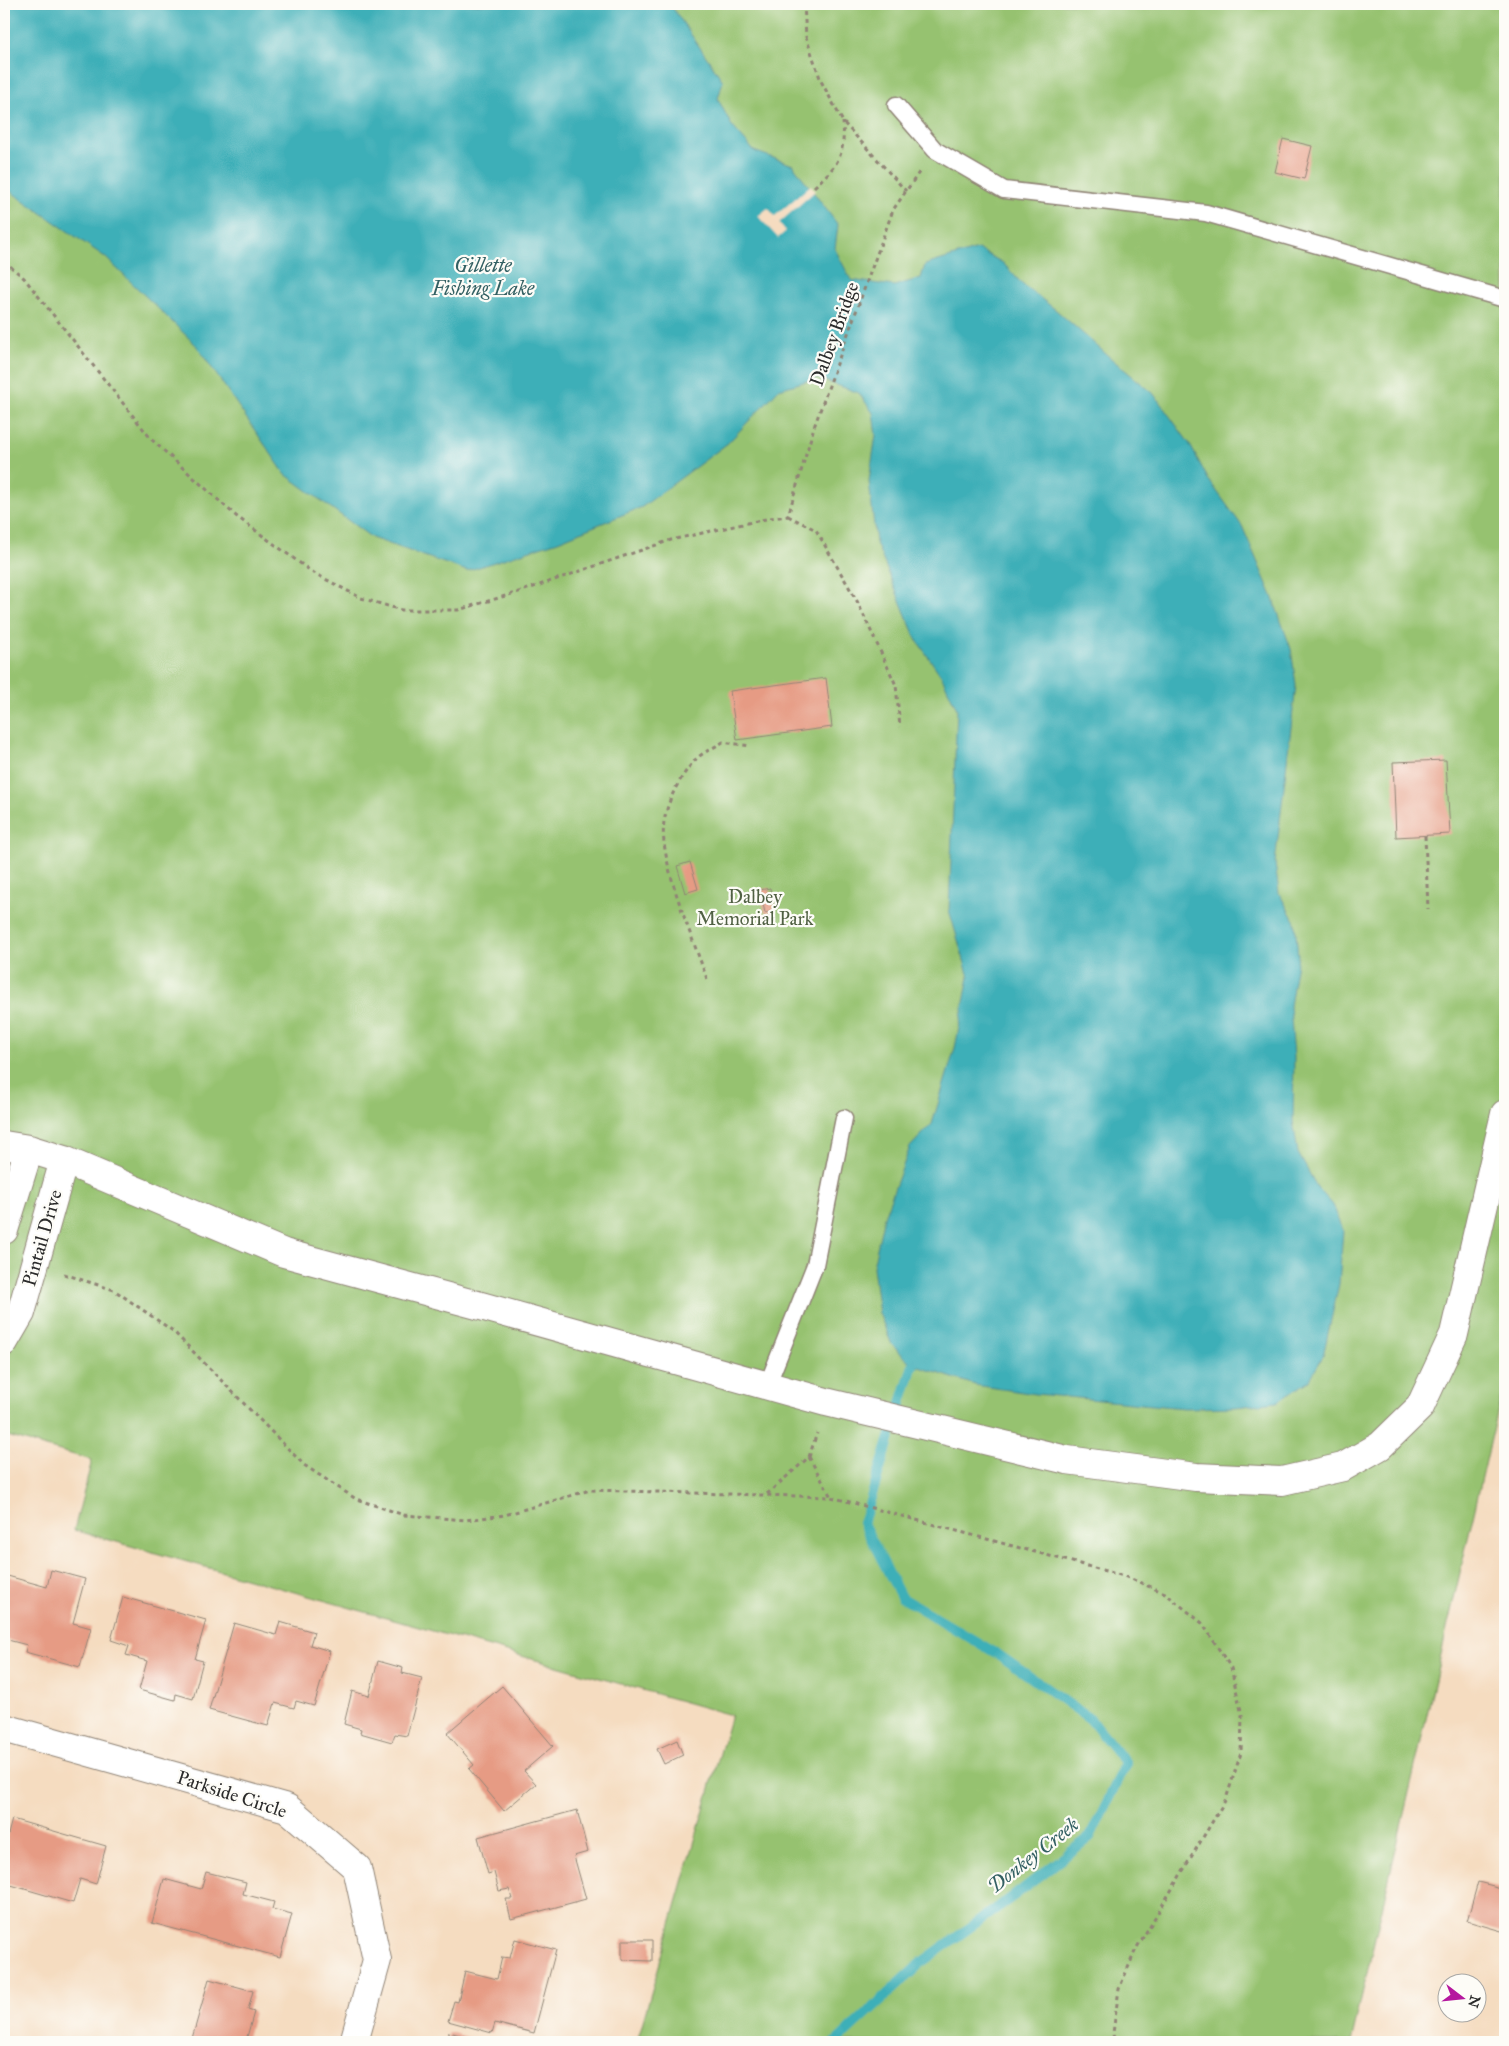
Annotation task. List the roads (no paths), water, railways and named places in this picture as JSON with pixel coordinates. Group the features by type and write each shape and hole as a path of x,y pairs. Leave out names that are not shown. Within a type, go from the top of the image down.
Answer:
{"street":[{"path":"16,1147 64,1160 284,1253 894,1420 1067,1460 1196,1478 1282,1481 1343,1467 1380,1446 1420,1407 1454,1334 1505,1114"},
{"name":"Pintail Drive","path":"4,1230 16,1147"},
{"name":"Pintail Drive","path":"4,1342 21,1313 64,1160"},
{"name":"Parkside Circle","path":"4,1728 287,1808 357,1868 377,1960 354,2042"}],"lane":[{"path":"896,105 935,150 1004,190 1206,213 1505,299"},
{"path":"767,1386 815,1265 844,1118"}],"water":[{"name":"Gillette Fishing Lake","path":"4,4 670,4 723,81 718,99 732,126 754,151 793,165 838,225 835,249 851,280 894,286 921,278 925,265 978,249 1003,263 1022,284 1056,310 1153,393 1189,443 1208,479 1242,526 1272,596 1291,649 1296,685 1275,863 1279,893 1295,922 1298,956 1290,1006 1294,1057 1293,1121 1298,1153 1317,1187 1333,1205 1343,1230 1339,1284 1323,1356 1309,1381 1277,1402 1236,1407 1184,1408 1036,1394 975,1385 913,1365 892,1345 879,1313 873,1267 884,1217 910,1147 932,1124 955,1048 969,977 949,910 957,709 942,677 916,639 876,543 869,481 876,435 873,413 859,393 817,378 779,389 728,443 642,507 558,541 467,571 372,538 285,474 196,345 105,257 4,187"}],"waterway":[{"name":"Donkey Creek","path":"836,2042 922,1962 1015,1895 1090,1837 1126,1763 1090,1719 999,1655 901,1597 863,1523 913,1365"}],"park label":[{"name":"Dalbey Memorial Park","path":"755,907"}]}
